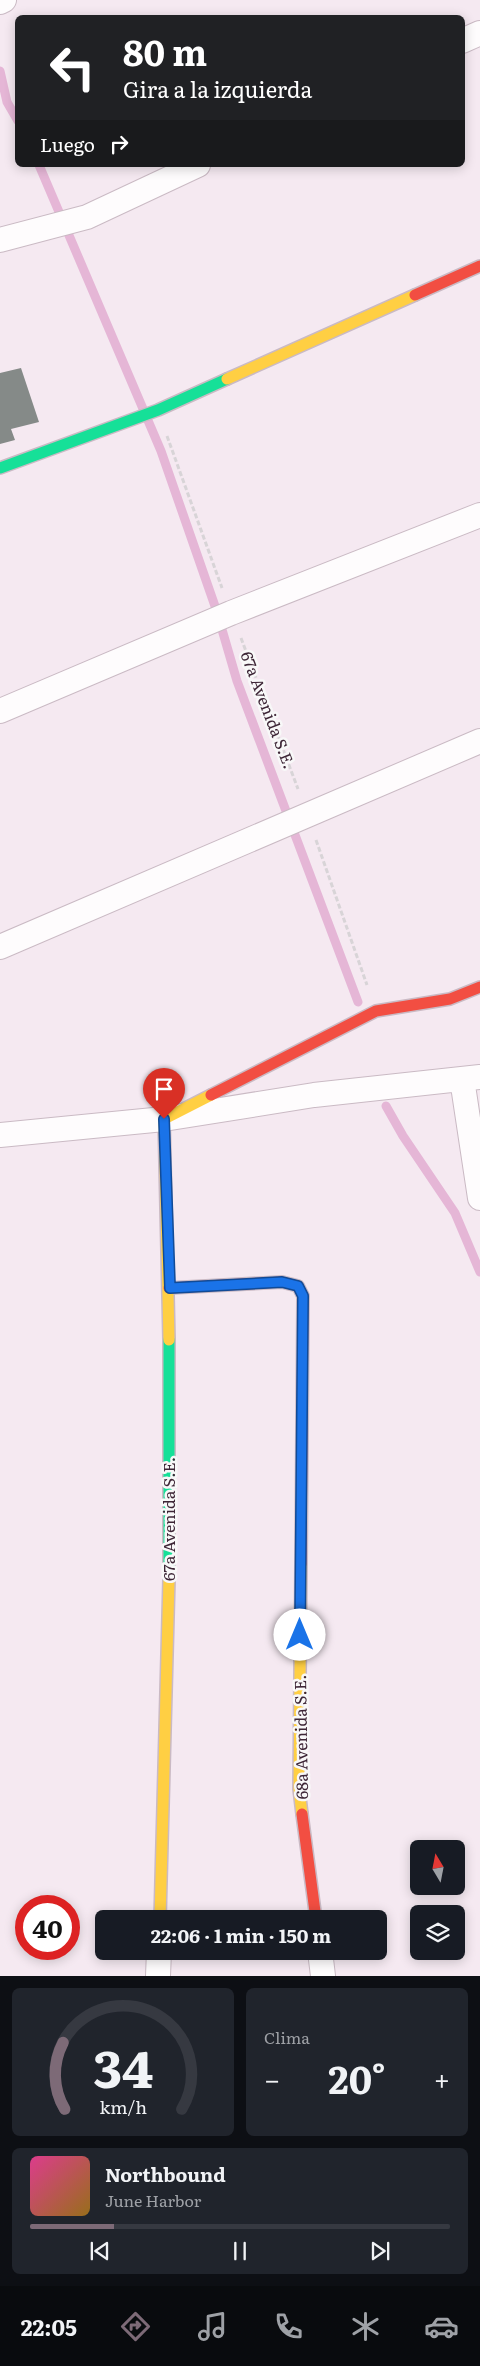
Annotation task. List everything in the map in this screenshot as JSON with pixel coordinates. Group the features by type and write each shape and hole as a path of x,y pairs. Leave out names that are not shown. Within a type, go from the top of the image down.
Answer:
{"street":[{"path":"0,2 4,0"},
{"path":"465,40 480,33"},
{"path":"0,240 86,217 194,167"},
{"path":"0,468 158,410 480,266"},
{"path":"0,711 231,613 480,515"},
{"path":"0,947 480,741"},
{"path":"164,1119 376,1012 450,998 480,986"},
{"path":"0,1136 164,1119 314,1095 471,1078 480,1198"},
{"name":"67a Avenida S.E.","path":"160,1910 169,1624 170,1288 164,1119"},
{"name":"68a Avenida S.E.","path":"170,1288 282,1282 298,1286 303,1296 299,1789 315,1910"},
{"path":"158,1976 159,1960"},
{"path":"321,1960 323,1976"}],"path":[{"name":"67a Avenida S.E.","path":"158,410 231,613 308,814 376,1012"}],"building":[{"path":"21,368 39,422 11,429 15,440 0,444 0,373"}],"waterway":[{"path":"0,71 7,102 15,116"},
{"path":"40,167 161,451 216,609 237,681 358,1002"},
{"path":"386,1106 403,1136 455,1213 480,1272"}],"traffic: fast":[{"path":"0,468 158,410 227,379"},
{"path":"169,1340 169,1579"}],"traffic: slow":[{"path":"227,379 415,295"},
{"path":"169,1340 164,1119 211,1095"},
{"path":"301,1564 299,1789 302,1814"},
{"path":"160,1910 169,1579"}],"traffic: jam":[{"path":"415,295 480,266"},
{"path":"211,1095 376,1011 450,999 480,987"},
{"path":"169,1288 282,1282 298,1286 303,1296 301,1564"},
{"path":"302,1814 315,1910"}],"route":[{"path":"164,1119 170,1288 282,1282 298,1286 303,1296 300,1635"}]}
